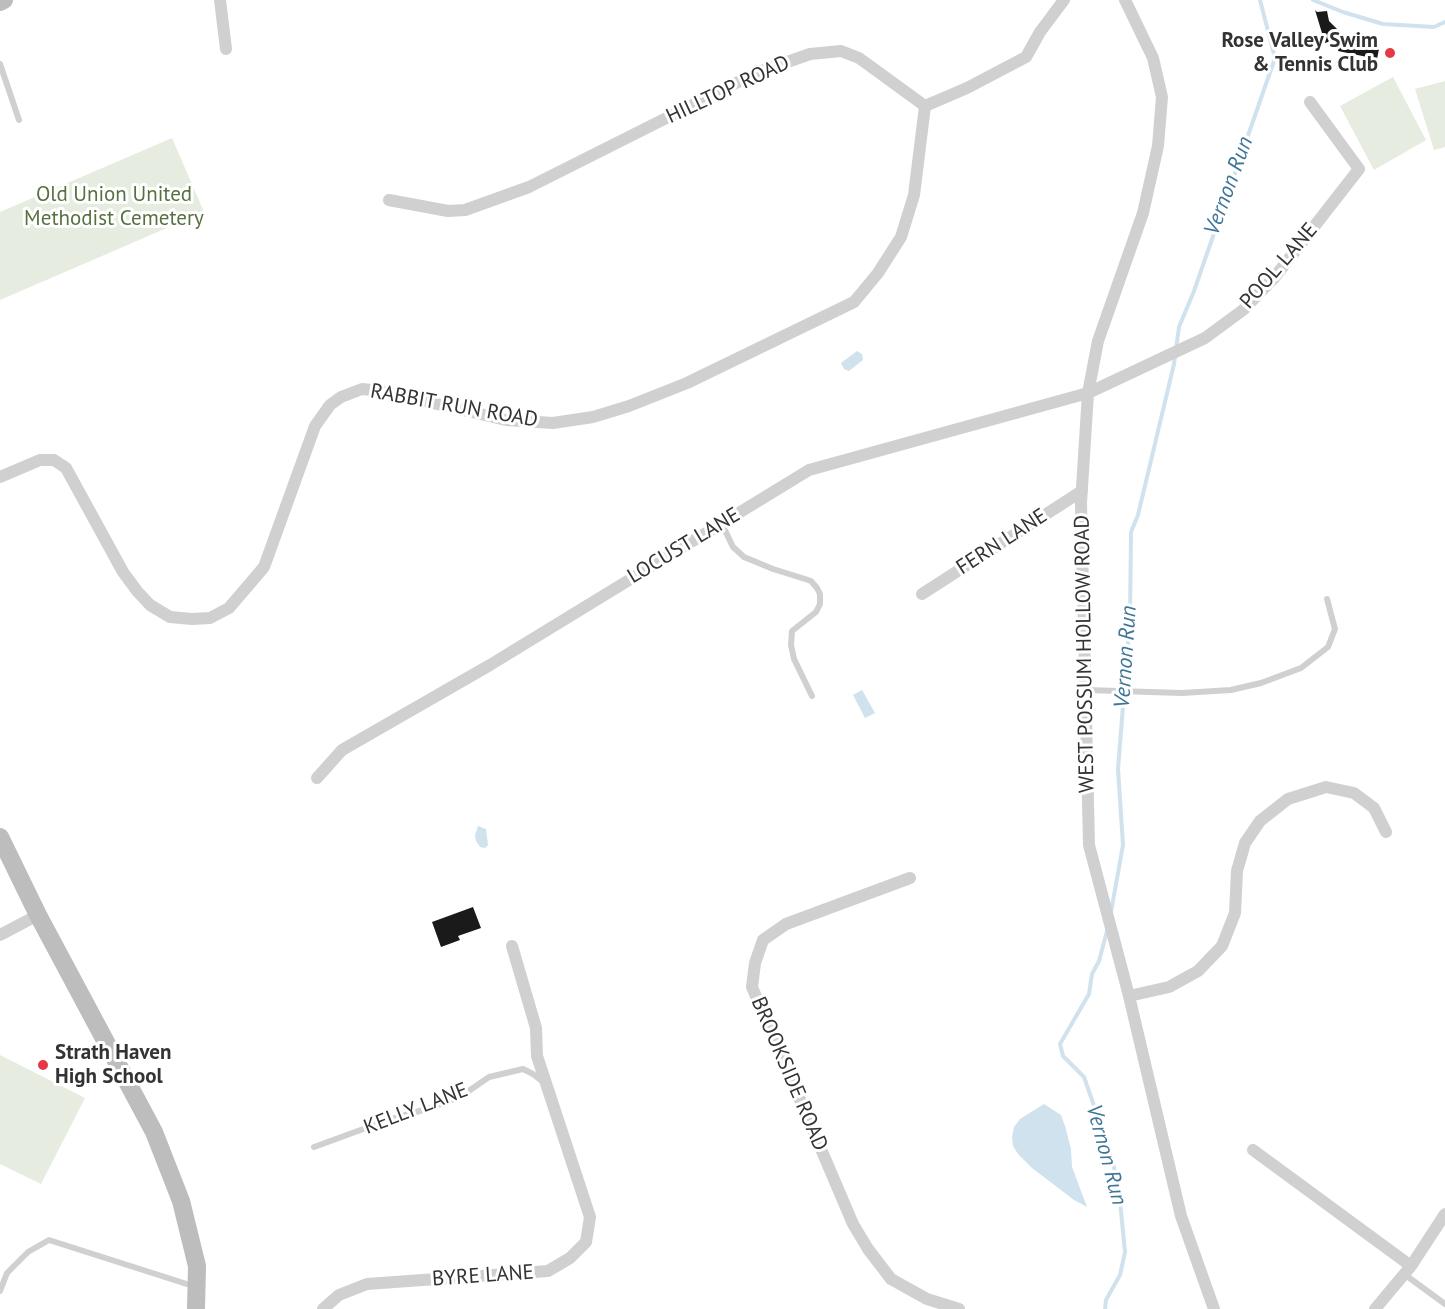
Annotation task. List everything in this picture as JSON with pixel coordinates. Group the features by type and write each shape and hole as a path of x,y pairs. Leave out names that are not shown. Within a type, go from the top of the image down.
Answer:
{"street":[{"path":"0,2 4,0"},
{"path":"220,0 226,49"},
{"path":"925,106 967,88 1026,57 1040,32 1064,0"},
{"name":"WEST POSSUM HOLLOW ROAD","path":"1125,0 1153,58 1162,97 1158,146 1143,213 1098,341 1088,393 1082,490 1089,845 1129,996 1181,1216 1215,1309"},
{"name":"HILLTOP ROAD","path":"389,200 448,210 465,210 529,187 756,73 810,54 841,51 859,58 925,106"},
{"name":"POOL LANE","path":"1088,393 1205,338 1243,310 1274,278 1359,169 1310,102"},
{"name":"RABBIT RUN ROAD","path":"0,477 40,460 54,460 66,468 123,572 143,598 170,617 210,618 229,608 264,567 315,426 330,405 341,397 362,389 381,391 506,420 553,423 593,417 629,406 687,383 854,302 878,273 901,237 914,195 925,106"},
{"name":"LOCUST LANE","path":"317,778 342,750 490,665 809,470 1088,393"},
{"name":"FERN LANE","path":"922,594 1082,490"},
{"path":"1129,996 1169,987 1198,971 1222,946 1235,913 1237,871 1245,843 1260,821 1288,799 1326,787 1354,794 1374,808 1386,832"},
{"path":"0,837 38,915 154,1132 182,1201 197,1266 196,1309"},
{"name":"BROOKSIDE ROAD","path":"910,878 778,929 763,940 755,963 752,987 853,1224 868,1249 891,1279 927,1299 958,1309"},
{"path":"0,934 38,915"},
{"name":"BYRE LANE","path":"323,1309 339,1295 367,1284 548,1271 570,1258 586,1242 590,1217 537,1056 536,1028 512,946"},
{"path":"1253,1150 1407,1270"},
{"path":"1375,1309 1407,1270 1445,1214"}],"lane":[{"path":"0,64 19,120"},
{"path":"722,523 733,547 744,557 811,581 818,588 820,604 816,612 792,632 791,645 794,659 812,696"},
{"path":"1086,690 1182,693 1231,690 1261,683 1301,668 1328,647 1335,629 1327,599"},
{"name":"KELLY LANE","path":"314,1147 460,1097 489,1077 523,1070 533,1074 548,1086"},
{"path":"0,1291 4,1272 28,1252 50,1240 196,1288"},
{"path":"1407,1270 1445,1304"}],"green space":[{"path":"1393,77 1426,140 1374,170 1340,106"},
{"path":"1445,81 1445,147 1434,150 1415,89"},
{"name":"Old Union United Methodist Cemetery","path":"172,138 204,212 0,300 0,212"},
{"path":"0,1055 85,1098 41,1184 0,1164"}],"water":[{"path":"857,351 862,354 863,360 849,371 844,369 841,363"},
{"path":"862,690 875,713 865,718 853,695"},
{"path":"478,826 486,829 488,845 485,848 480,847 476,841"},
{"path":"1044,1104 1061,1115 1071,1149 1072,1167 1087,1207 1074,1200 1032,1168 1013,1146 1014,1127 1020,1119"}],"building":[{"path":"1315,10 1317,12 1327,11 1329,21 1337,29 1331,36 1331,41 1325,43"},
{"path":"1340,42 1379,49 1377,59 1338,51"},
{"path":"473,907 481,928 458,936 460,940 441,947 432,922"}],"waterway":[{"name":"Vernon Run","path":"1111,912 1123,845 1118,769 1130,618 1131,532 1138,515 1174,364 1179,327 1194,291 1275,58 1260,0"},
{"path":"1313,0 1383,24 1434,27 1445,22"},
{"name":"Vernon Run","path":"1105,1309 1106,1300 1120,1275 1125,1252 1120,1201 1114,1167 1084,1077 1063,1056 1060,1044 1089,994 1092,974 1099,961 1107,931"}],"place":[{"name":"Rose Valley Swim & Tennis Club","path":"1390,53"},
{"name":"Strath Haven High School","path":"43,1065"}]}
